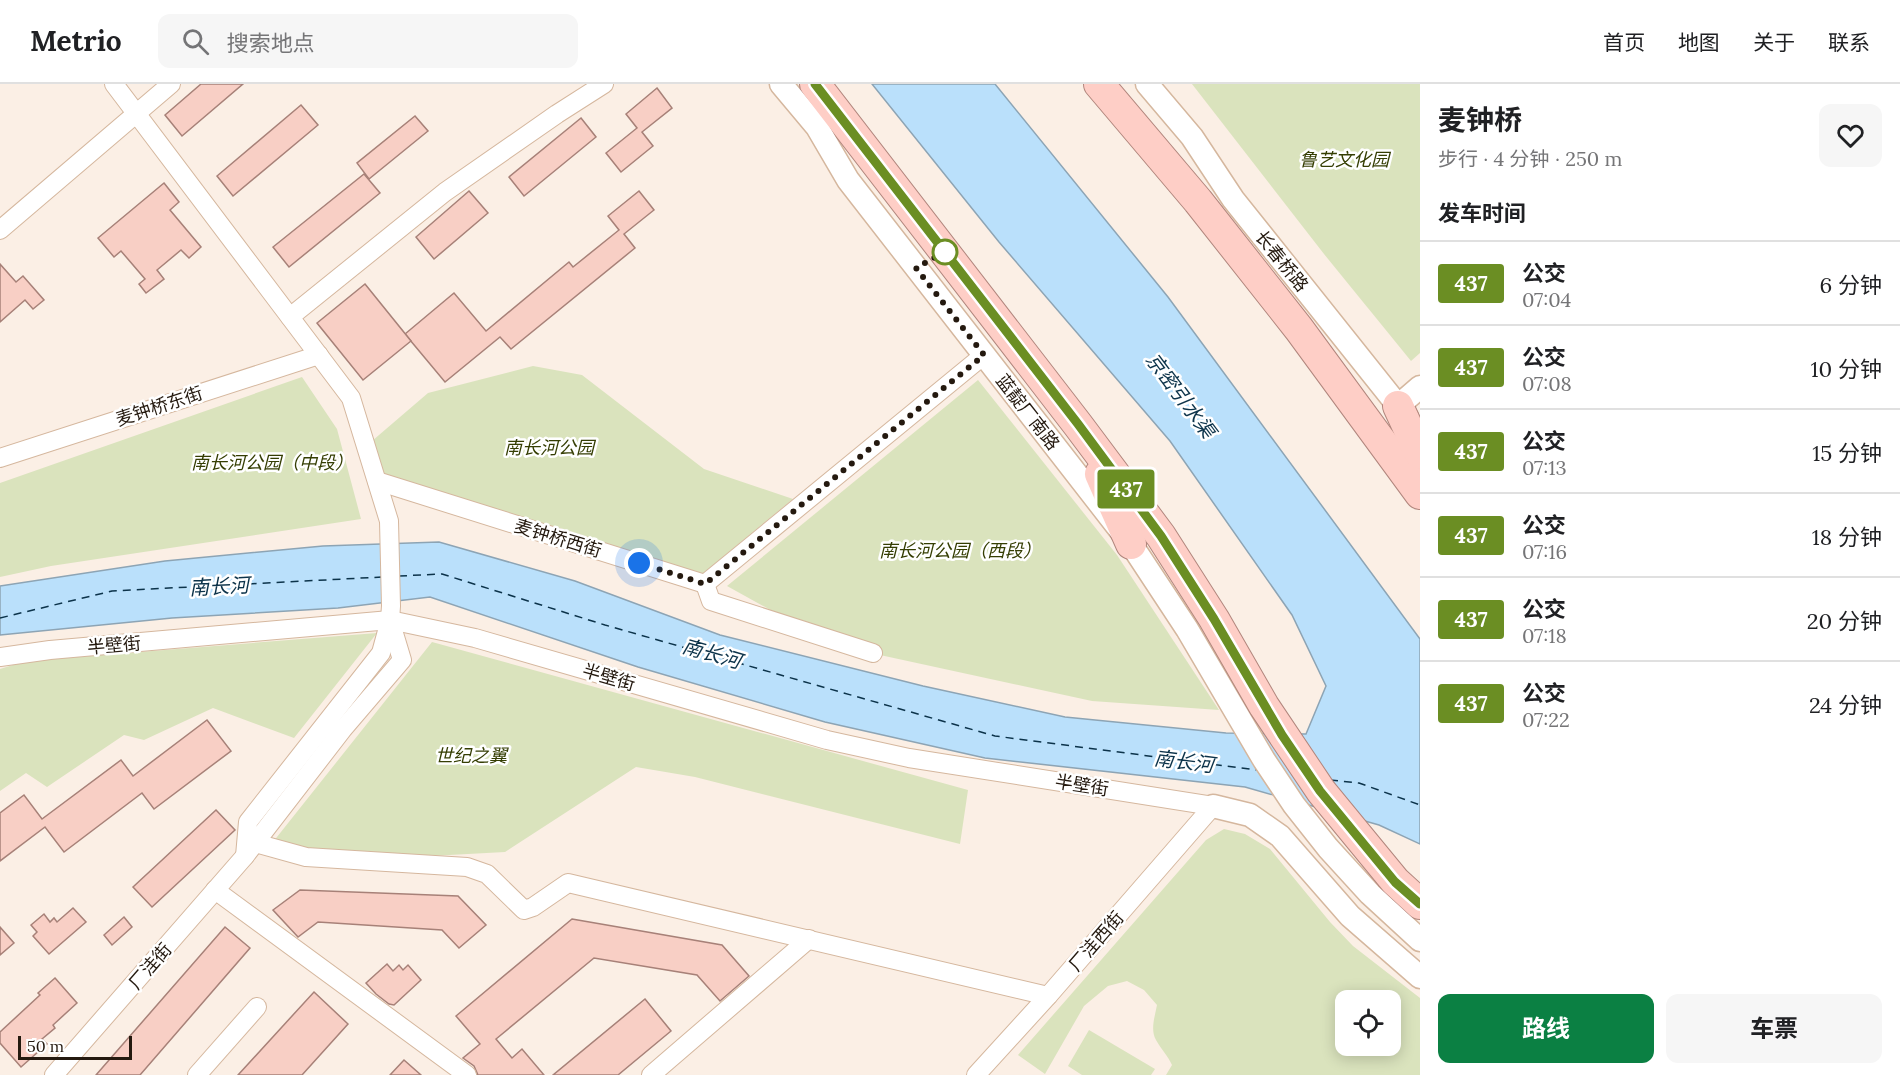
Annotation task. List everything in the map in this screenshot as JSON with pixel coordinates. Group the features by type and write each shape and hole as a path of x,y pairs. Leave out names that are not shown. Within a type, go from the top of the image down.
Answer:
{"highway":[{"name":"蓝靛厂南路","path":"815,84 1078,424 1161,536 1214,619 1252,712"},
{"path":"1099,84 1198,201 1299,329 1420,494"},
{"path":"1409,396 1420,454"},
{"path":"1078,424 1131,544"},
{"path":"1252,712 1320,791 1382,888 1420,904"}],"street":[{"path":"114,84 351,398 389,521 391,613"},
{"path":"0,230 171,84"},
{"path":"290,317 445,192 604,84"},
{"name":"蓝靛厂南路","path":"781,84 817,127 848,180 1131,544 1187,629 1252,712"},
{"name":"长春桥路","path":"1147,84 1192,137 1233,199 1409,396 1420,435"},
{"name":"麦钟桥东街","path":"0,458 319,355"},
{"path":"873,653 711,601 705,584 984,355"},
{"name":"麦钟桥西街","path":"377,481 705,584"},
{"name":"半壁街","path":"0,657 391,613 827,740 909,758 1214,806"},
{"name":"厂洼街","path":"54,1075 250,850 343,729 402,660 391,613"},
{"path":"1214,806 1250,815 1280,836 1350,916 1420,977"},
{"name":"厂洼西街","path":"976,1075 1214,806"},
{"path":"250,850 306,857 467,867 487,874 524,910 533,907 568,883 1048,996"},
{"path":"1382,888 1420,940"},
{"path":"215,890 467,1075"},
{"path":"651,1075 809,939"},
{"path":"197,1075 257,1007"}],"green space":[{"name":"鲁艺文化园","path":"1192,84 1420,84 1420,353 1411,361 1324,254"},
{"name":"南长河公园","path":"533,366 582,375 704,469 793,499 701,575 381,473 372,441 428,393"},
{"name":"南长河公园（中段）","path":"302,377 337,429 361,519 51,566 0,577 0,483"},
{"name":"南长河公园（西段）","path":"978,380 1117,555 1219,710 1092,701 834,645 727,586"},
{"path":"377,633 294,738 213,708 144,740 124,735 47,787 26,773 0,791 0,669 26,661"},
{"name":"世纪之翼","path":"432,642 968,790 960,844 695,777 636,767 505,852 301,863 273,842"},
{"path":"1224,829 1245,834 1270,849 1330,922 1353,946 1420,998 1420,1075 1166,1075 1172,1065 1153,1032 1157,1005 1144,990 1127,981 1108,986 1084,1006 1045,1074 1018,1055 1206,840"},
{"path":"1089,1030 1155,1069 1151,1075 1082,1075 1068,1066"}],"water":[{"path":"872,84 995,84 1168,297 1420,639 1420,844 1379,825 1245,787 985,758 825,722 638,667 430,597 338,608 172,618 0,635 0,586 165,561 323,546 439,542 575,581 720,635 923,686 1065,717 1226,733 1306,734 1326,686 1292,615 1170,441 999,242"}],"building":[{"path":"201,84 243,84 182,136 165,115"},
{"path":"657,88 672,108 642,132 653,146 621,172 606,153 637,128 626,114"},
{"path":"301,105 318,125 233,196 217,176"},
{"path":"415,116 428,131 369,179 357,163"},
{"path":"581,118 596,137 524,196 509,177"},
{"path":"364,174 380,193 289,267 273,247"},
{"path":"164,183 179,202 170,210 201,247 189,258 181,250 157,270 164,279 146,293 139,284 145,279 121,251 114,257 98,238"},
{"path":"469,191 488,213 434,259 416,237"},
{"path":"639,191 654,210 624,234 635,248 511,349 500,337 445,382 405,334 454,293 486,331 569,262 573,267 619,230 608,216"},
{"path":"0,264 16,282 23,276 44,300 33,309 25,300 0,322"},
{"path":"365,284 411,341 363,380 317,323"},
{"path":"207,720 231,751 154,809 142,793 64,852 45,827 0,861 0,813 24,795 42,819 121,760 133,776"},
{"path":"216,810 235,830 152,907 133,887"},
{"path":"300,890 458,896 486,925 459,948 442,930 318,922 298,937 273,910"},
{"path":"73,908 86,922 49,954 33,936 37,932 31,925 44,914 50,922 54,918 57,922"},
{"path":"124,917 132,927 112,945 104,935"},
{"path":"572,919 722,945 749,976 720,1001 697,975 594,958 496,1039 512,1058 522,1049 544,1075 478,1075 474,1066 463,1058 480,1044 456,1016"},
{"path":"0,927 14,943 0,955"},
{"path":"225,927 250,948 140,1075 96,1075"},
{"path":"387,964 393,971 399,965 403,970 408,965 421,980 394,1005 376,994 366,983"},
{"path":"55,978 77,1003 53,1025 55,1028 42,1039 47,1044 21,1067 0,1043 0,1032"},
{"path":"314,992 348,1024 302,1075 238,1075"},
{"path":"645,999 671,1031 618,1075 553,1075"},
{"path":"404,1060 421,1075 390,1075"}],"ferry route":[{"path":"399,576 442,574 605,625 995,736 1257,770"},
{"path":"0,618 112,591 382,577"},
{"path":"1330,780 1359,783 1420,805"}],"bus line":[{"name":"437","path":"815,84 1078,424 1161,536 1214,619 1282,735 1320,791 1395,882 1420,904"}],"route":[{"path":"639,563 705,584 984,355 916,268 945,252"}],"water label":[{"name":"京密引水渠","path":"1181,395"},
{"name":"南长河","path":"219,586"},
{"name":"南长河","path":"712,653"},
{"name":"南长河","path":"1184,761"}]}
